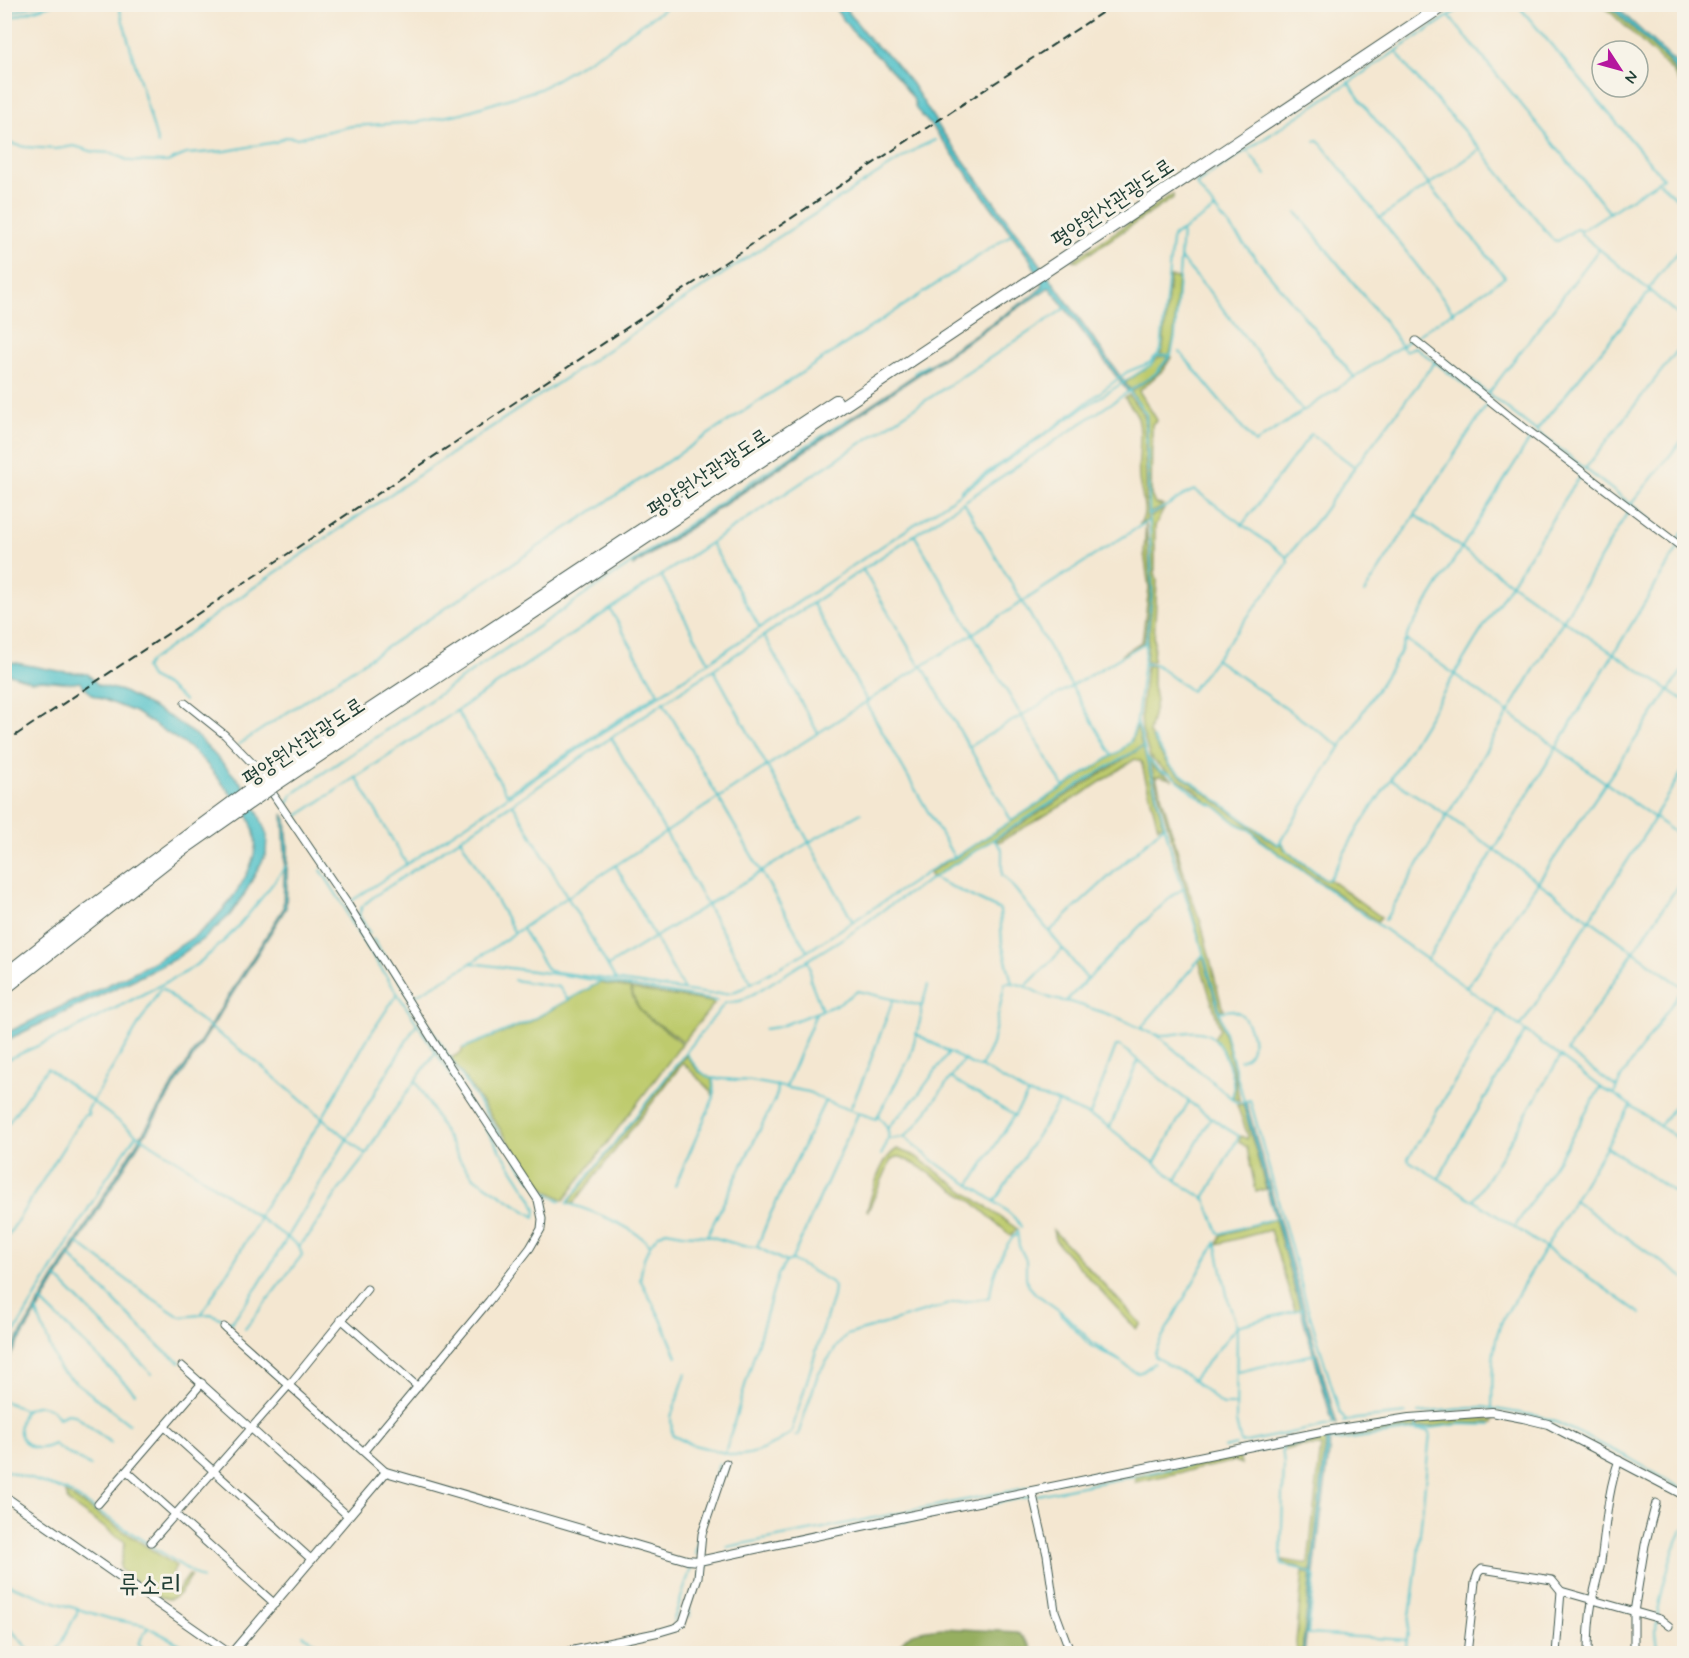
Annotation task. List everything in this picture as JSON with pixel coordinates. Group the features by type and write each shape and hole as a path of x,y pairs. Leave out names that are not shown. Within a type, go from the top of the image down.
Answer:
{"highway":[{"path":"1048,265 1431,4"},
{"name":"평양원산관광도로","path":"4,989 260,789 1445,4"},
{"path":"4,976 90,908 233,808"}],"street":[{"path":"1416,341 1509,416 1684,549"},
{"path":"185,703 225,735 252,763 347,903 439,1050 538,1200 541,1209 541,1229 530,1248 489,1301 364,1451"},
{"path":"151,1542 290,1384 367,1289"},
{"path":"341,1319 418,1387"},
{"path":"224,1327 387,1472 687,1560 699,1561 1326,1431 1409,1418 1492,1412 1548,1424 1684,1495"},
{"path":"182,1366 348,1516"},
{"path":"98,1504 202,1383"},
{"path":"165,1427 312,1560"},
{"path":"1588,1653 1588,1628 1592,1600 1601,1563 1614,1473 1619,1460"},
{"path":"555,1653 660,1632 677,1627 683,1622 698,1577 702,1534 726,1463"},
{"path":"127,1471 275,1604"},
{"path":"4,1496 231,1653 387,1472"},
{"path":"1032,1491 1047,1555 1056,1611 1071,1653"},
{"path":"1634,1653 1634,1612 1645,1545 1656,1503"},
{"path":"1467,1653 1475,1582 1482,1569 1552,1580 1561,1591 1660,1619 1669,1626"},
{"path":"1556,1653 1561,1591"}],"green space":[{"path":"1603,5 1608,5 1645,39 1639,39"},
{"path":"1650,44 1674,70 1684,89 1672,71 1650,50"},
{"path":"1173,194 1173,198 1078,261 1073,260"},
{"path":"1170,277 1178,278 1174,336 1170,355 1160,355 1163,349"},
{"path":"1169,356 1155,374 1130,390 1125,383 1159,357"},
{"path":"1172,356 1163,370 1139,391 1157,420 1152,424 1151,495 1155,504 1163,505 1149,513 1147,416 1131,392 1156,374"},
{"path":"1129,395 1144,415 1147,521 1139,524 1144,515 1139,472 1140,432 1137,415 1125,398"},
{"path":"1164,509 1155,526 1157,581 1153,661 1146,662 1153,591 1150,517"},
{"path":"1146,524 1151,591 1144,642 1121,655 1142,641 1149,588 1144,553"},
{"path":"1153,665 1156,701 1149,733 1169,767 1275,844 1281,844 1285,850 1323,879 1330,880 1381,917 1377,921 1269,846 1249,828 1237,823 1216,806 1208,803 1195,790 1163,769 1150,757 1142,731 1141,714 1146,666"},
{"path":"1137,726 1142,746 932,878 929,873 1122,750 1132,740"},
{"path":"1143,747 1163,825 1158,827 1141,761 1135,759 1082,794 999,842 996,840"},
{"path":"1149,759 1154,768 1173,780 1156,777 1189,891 1201,923 1224,1009 1220,1010"},
{"path":"1203,957 1235,1073 1239,1101 1233,1097 1234,1082 1230,1066 1214,1038 1220,1029 1199,960"},
{"path":"599,983 630,988 639,1008 645,1015 682,1044 564,1200 548,1191 533,1177 451,1058 462,1052 462,1049 528,1023"},
{"path":"631,989 714,1004 683,1042 646,1016 635,1000"},
{"path":"686,1055 698,1071 712,1079 714,1097 683,1063 574,1203 568,1203"},
{"path":"1243,1104 1266,1189 1256,1192 1247,1148 1239,1141 1241,1136 1247,1139 1248,1136 1237,1105"},
{"path":"897,1149 915,1156 1017,1229 1011,1236 973,1202 901,1157 891,1160 868,1211 881,1168"},
{"path":"1275,1219 1300,1309 1295,1310 1270,1230 1218,1244 1221,1235"},
{"path":"1053,1230 1141,1324 1136,1329 1059,1245"},
{"path":"1494,1419 1493,1423 1461,1423 1418,1428 1417,1422"},
{"path":"1415,1423 1416,1428 1332,1438 1344,1431"},
{"path":"1326,1441 1311,1572 1286,1565 1282,1560 1308,1564 1321,1446 1300,1446 1285,1450 1284,1447"},
{"path":"1239,1456 1241,1464 1235,1461 1135,1482 1135,1477"},
{"path":"66,1493 176,1566 166,1585 177,1591 189,1575 191,1576 181,1592 173,1598 161,1597 121,1570 125,1542 68,1502"},
{"path":"1303,1571 1311,1575 1302,1653 1297,1653 1296,1642"},
{"path":"942,1628 1017,1632 1035,1653 896,1653 909,1635"}],"water":[{"path":"832,5 843,5 871,41 891,58 912,84 941,130 1130,390 1128,392 1048,288 633,566 1032,296 1043,286 1030,259 934,129 916,109 913,98 894,73 851,30"},
{"path":"1608,5 1614,5 1679,66 1684,73 1684,84 1669,62 1650,44 1650,39 1644,39"},
{"path":"5,661 88,674 98,685 122,691 173,719 199,738 242,784 257,810 267,835 266,854 244,895 230,915 206,937 176,958 13,1037 5,1043 5,1034 127,976 174,950 205,928 233,897 241,884 252,860 255,845 254,831 247,814 204,761 186,745 135,712 92,695 80,682 31,681 7,673 5,675"},
{"path":"283,814 286,819 288,847 286,908 107,1195 5,1365 5,1360 106,1192 283,909 285,856"},
{"path":"1246,1102 1337,1425 1333,1424 1243,1104"},
{"path":"1326,1441 1330,1441 1328,1461 1304,1653 1302,1653"}],"waterway":[{"path":"4,15 38,4"},
{"path":"4,20 53,4"},
{"path":"118,4 158,144"},
{"path":"4,142 25,147 56,149 74,146 94,152 112,153 129,161 167,162 186,154 226,151 276,142 285,137 297,138 352,126 419,122 462,113 540,89 612,46 672,4"},
{"path":"370,934 359,915 362,906 376,895 1155,374 1171,355 1175,336 1182,231 1215,209 1196,184 1467,4"},
{"path":"1517,4 1663,178 1581,231 1581,234 1650,291 1536,431"},
{"path":"1449,16 1610,213"},
{"path":"1396,51 1411,72 1482,151 1553,240 1558,241 1576,229 1581,231"},
{"path":"1180,352 1255,443 1505,277 1369,112 1348,82"},
{"path":"185,701 167,686 150,677 145,668 150,661 401,487 768,244 918,148 935,140"},
{"path":"1315,141 1318,140 1380,218"},
{"path":"1247,150 1266,175"},
{"path":"1454,313 1380,218 1478,151"},
{"path":"1660,183 1684,205"},
{"path":"1215,209 1355,378"},
{"path":"1297,213 1386,323 1405,351 1415,347 1484,400"},
{"path":"350,902 945,504 1083,408 1151,365 1161,349 1172,240 1174,235 1182,231"},
{"path":"238,745 1012,234"},
{"path":"1684,244 1649,288 1684,320"},
{"path":"1488,394 1599,249"},
{"path":"1180,258 1303,411"},
{"path":"342,889 296,817 1067,307"},
{"path":"1585,469 1684,342"},
{"path":"961,493 961,490 1057,425 1127,372 1149,363 1156,356 1170,355"},
{"path":"1446,361 1650,519"},
{"path":"1242,525 1311,434 1355,467 1435,362"},
{"path":"914,373 927,365"},
{"path":"1129,391 1146,414 1152,591 1137,721 1171,850 1199,938 1245,1105"},
{"path":"1364,593 1488,403"},
{"path":"286,807 292,795 304,786 758,477 848,419"},
{"path":"1406,640 1408,633 1532,436"},
{"path":"1632,503 1684,438"},
{"path":"1148,515 1195,490 1287,557 1321,515 1355,467"},
{"path":"1281,842 1287,851 1327,880 1330,878 1359,827 1581,474"},
{"path":"965,504 1112,755"},
{"path":"1385,920 1629,510"},
{"path":"1415,515 1554,614 1684,700"},
{"path":"413,997 465,967 793,749 1148,521"},
{"path":"1676,539 1684,531"},
{"path":"915,536 1063,786"},
{"path":"711,543 760,628"},
{"path":"1427,960 1678,548"},
{"path":"1144,664 1155,664 1191,691 1285,568 1288,562 1287,557"},
{"path":"863,570 918,663 923,667 1011,820"},
{"path":"661,575 709,662"},
{"path":"813,604 867,701 867,705 954,857"},
{"path":"457,711 507,794 658,693 610,609"},
{"path":"764,636 818,733"},
{"path":"1153,738 1170,766 1278,845 1399,655 1405,641 1408,641 1684,839"},
{"path":"968,747 1145,643"},
{"path":"1215,659 1340,746"},
{"path":"1466,988 1684,668"},
{"path":"714,670 853,922"},
{"path":"663,702 807,951"},
{"path":"522,929 550,971 709,994 731,993 808,951 1121,750 1130,742 1137,721"},
{"path":"611,737 751,982"},
{"path":"650,1245 622,1225 567,1203 725,1003 740,1001 755,993 1107,767 1144,746"},
{"path":"1148,759 1160,771 1170,774 1207,803 1249,829 1262,842 1495,1008 1602,1088"},
{"path":"1519,1026 1653,821 1684,769"},
{"path":"356,777 406,863"},
{"path":"1391,779 1445,814 1684,988"},
{"path":"513,804 616,980"},
{"path":"608,966 816,838 861,813"},
{"path":"1050,931 1165,825"},
{"path":"460,838 515,933"},
{"path":"994,840 1002,849 1002,875 1087,979"},
{"path":"4,1061 71,1031 186,972 228,937 286,866"},
{"path":"616,866 684,990"},
{"path":"321,870 345,908 348,918 532,1199 536,1210 535,1217 475,1178 461,1162 416,1081"},
{"path":"1616,1087 1567,1051 1684,877"},
{"path":"933,878 1000,910 1002,944 1012,983 1050,998 1111,1015 1154,1034 1195,1032 1209,1035 1219,1046 1228,1063 1233,1082 1232,1097"},
{"path":"1067,1000 1139,927 1173,895 1184,888"},
{"path":"373,939 522,1169 540,1190 561,1201"},
{"path":"1027,985 1063,949"},
{"path":"1141,1028 1203,955"},
{"path":"807,959 810,979 822,1010"},
{"path":"471,963 570,976 717,1001"},
{"path":"514,980 559,987 568,1000"},
{"path":"463,1048 528,1022 600,982"},
{"path":"916,1034 973,1065 981,1067 992,1044 1005,983 1012,983"},
{"path":"764,1029 778,1027 836,1005 858,991 922,1006 928,985"},
{"path":"1516,1225 1566,1147 1600,1088 1614,1094 1621,1078 1684,986"},
{"path":"4,1242 84,1115 89,1115 87,1111 92,1102 160,989 163,989 193,1015 254,1060 366,1155"},
{"path":"201,1315 258,1222 258,1217 320,1122 366,1041 397,994"},
{"path":"850,1109 893,1000"},
{"path":"687,1055 709,1078 751,1081 809,1092 825,1101 876,1119 910,1057 921,1017 921,1006"},
{"path":"1219,1012 1232,1010 1239,1013 1250,1029 1252,1048 1250,1053 1240,1060"},
{"path":"1498,1010 1408,1159 1526,1235 1641,1314"},
{"path":"786,1087 816,1013"},
{"path":"78,1243 180,1317 211,1314 231,1323 258,1286 416,1025"},
{"path":"1439,1178 1525,1032"},
{"path":"1157,1035 1237,1103 1250,1100 1308,1309 1340,1413 1347,1421"},
{"path":"1090,1115 1116,1046 1120,1046 1193,1105 1239,1136 1204,1199"},
{"path":"887,1129 918,1095 949,1052"},
{"path":"245,1329 302,1255 299,1246 366,1155 380,1131 435,1053"},
{"path":"1474,1199 1561,1056"},
{"path":"890,1139 904,1137 917,1125 964,1059"},
{"path":"1110,1127 1138,1061"},
{"path":"981,1067 1028,1094 1053,1100 1101,1121 1181,1184 1206,1200 1219,1234 1276,1218"},
{"path":"4,1129 47,1068 136,1134 185,1165 299,1246"},
{"path":"675,1186 714,1097 713,1078"},
{"path":"951,1078 1015,1116"},
{"path":"707,1236 776,1097 777,1085"},
{"path":"1660,1126 1684,1092"},
{"path":"970,1185 1028,1094"},
{"path":"1614,1094 1684,1143"},
{"path":"757,1247 825,1101"},
{"path":"1155,1162 1189,1101"},
{"path":"995,1201 1058,1103"},
{"path":"1492,1407 1494,1351 1503,1319 1631,1105"},
{"path":"792,1259 858,1114"},
{"path":"878,1116 888,1130 887,1144 881,1155"},
{"path":"1176,1180 1211,1118"},
{"path":"4,1350 106,1179 136,1135"},
{"path":"904,1137 942,1167 998,1204 1017,1220 1021,1227"},
{"path":"1606,1146 1684,1199"},
{"path":"1574,1200 1684,1278"},
{"path":"677,1357 661,1319 640,1279 644,1258 650,1245 658,1235 666,1231 709,1236 743,1246 757,1247 786,1262 792,1260 831,1282 834,1287 833,1296 791,1433 776,1443 751,1454 725,1453 778,1275 786,1262"},
{"path":"1017,1231 1019,1246 1026,1260 1028,1285 1035,1293 1063,1313 1092,1342 1120,1361"},
{"path":"795,1436 798,1435 818,1374 842,1339 847,1335 953,1303 988,1298 995,1272 1007,1245 1017,1234"},
{"path":"1235,1405 1223,1405 1188,1376 1155,1357 1160,1341 1216,1242 1229,1304 1237,1326 1236,1422 1241,1443 1334,1424"},
{"path":"69,1255 162,1349 180,1362"},
{"path":"56,1277 152,1374"},
{"path":"41,1301 135,1393"},
{"path":"1193,1380 1237,1326 1302,1309"},
{"path":"36,1310 59,1369 129,1424"},
{"path":"1059,1312 1090,1345 1120,1361 1133,1371 1138,1373 1154,1363"},
{"path":"1238,1372 1314,1354"},
{"path":"686,1373 671,1417 672,1435 690,1444 725,1453"},
{"path":"4,1401 25,1410 35,1406 48,1407 59,1418 67,1414 75,1415 111,1443"},
{"path":"1418,1413 1483,1407 1538,1416 1558,1423 1629,1458 1684,1490"},
{"path":"25,1410 20,1427 21,1435 29,1446 45,1448 54,1444 91,1466"},
{"path":"1343,1422 1406,1414"},
{"path":"1405,1654 1417,1564 1430,1433 1429,1431 1417,1431 1416,1424"},
{"path":"1242,1454 1322,1439 1335,1441 1459,1424 1491,1425"},
{"path":"1224,1448 1236,1445"},
{"path":"1282,1447 1284,1465 1281,1559 1282,1565 1303,1570 1315,1577 1308,1634 1407,1640"},
{"path":"1037,1495 1239,1455"},
{"path":"702,1524 719,1463"},
{"path":"4,1470 67,1491 202,1579"},
{"path":"1051,1483 1098,1473"},
{"path":"727,1547 1031,1487"},
{"path":"878,1527 1031,1496"},
{"path":"1659,1654 1656,1630 1659,1607 1670,1562 1684,1528"},
{"path":"695,1555 699,1535"},
{"path":"701,1577 708,1563"},
{"path":"673,1622 692,1565"},
{"path":"4,1583 111,1619 144,1625 191,1650 209,1654"},
{"path":"4,1589 6,1583"},
{"path":"55,1654 77,1613 77,1608"},
{"path":"690,1610 690,1617"},
{"path":"4,1622 33,1654"},
{"path":"138,1654 142,1647 138,1644 148,1627"},
{"path":"303,1635 332,1654"},
{"path":"344,1654 346,1650 352,1654"}],"railway":[{"path":"4,743 1115,4"}],"district":[{"name":"류소리","path":"150,1584"}]}
